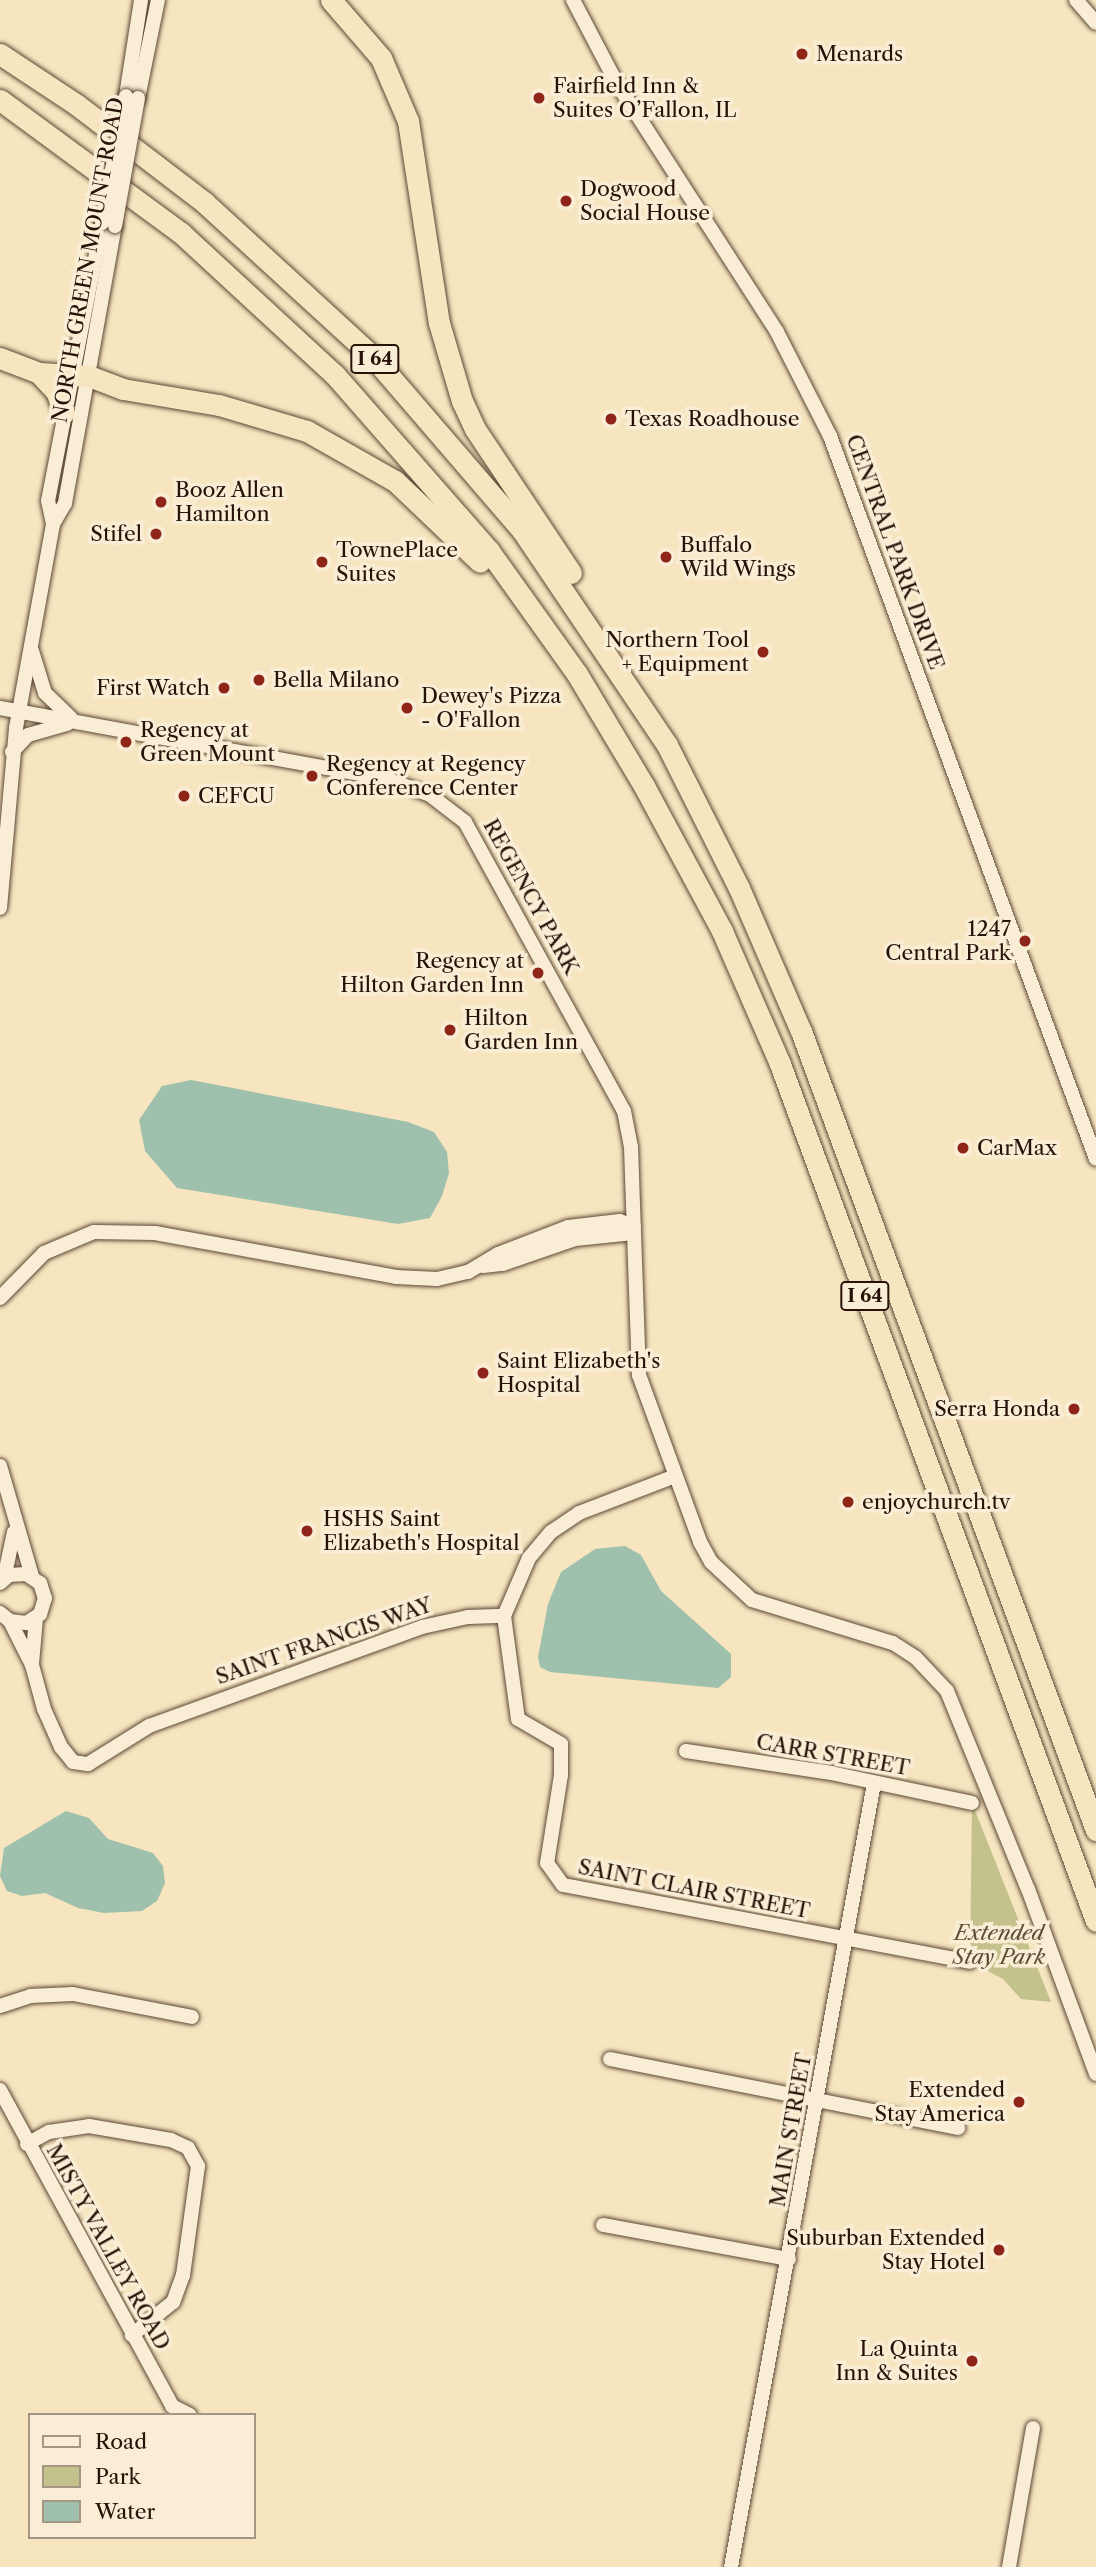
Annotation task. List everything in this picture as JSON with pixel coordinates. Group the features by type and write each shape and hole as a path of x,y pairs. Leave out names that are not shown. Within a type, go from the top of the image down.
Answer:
{"highway":[{"path":"331,0 381,58 408,121 439,323 462,401 475,429 580,586 657,715 667,745"},
{"name":"I 64","path":"0,54 88,113 205,204 374,358 522,530 600,639 667,745 739,888 801,1031 1096,1830"},
{"name":"I 64","path":"0,100 181,233 335,374 481,542 587,694 686,856 751,993 1096,1921"},
{"path":"0,358 39,373 81,374 123,389 219,405 307,431 395,481 470,549 566,675 587,694"},
{"path":"39,373 56,391 64,413"}],"street":[{"name":"NORTH GREEN MOUNT ROAD","path":"132,97 141,0"},
{"name":"NORTH GREEN MOUNT ROAD","path":"0,908 11,803 9,770 18,711 53,524 65,503 81,374 132,97 158,0"},
{"name":"CENTRAL PARK DRIVE","path":"573,0 616,82 778,332 830,436 1096,1158"},
{"path":"1076,0 1096,23"},
{"name":"NORTH GREEN MOUNT ROAD","path":"53,524 48,501 64,413 81,374"},
{"path":"30,646 45,693 54,706 76,722"},
{"name":"REGENCY PARK","path":"0,708 410,785 450,808 476,838 620,1102 630,1135 639,1375 673,1477 711,1562 752,1600 779,1612 862,1631 893,1643 916,1658 947,1691 960,1714 1096,2074"},
{"path":"11,753 28,735 76,722"},
{"name":"NORTH GREEN MOUNT ROAD","path":"0,788 9,770"},
{"path":"0,1297 27,1265 52,1248 78,1236 115,1230 155,1233 417,1279 454,1276 483,1266 498,1254 568,1227 616,1221 634,1227"},
{"path":"0,1466 32,1576 15,1573 1,1582"},
{"path":"504,1616 529,1558 551,1532 579,1513 673,1477"},
{"path":"0,1562 14,1519"},
{"path":"1,1582 12,1561 14,1519"},
{"name":"SAINT FRANCIS WAY","path":"32,1576 45,1593 43,1609 36,1618 32,1665"},
{"name":"SAINT FRANCIS WAY","path":"3,1620 32,1665 61,1747 77,1764 88,1764 149,1726 422,1627 468,1617 504,1616"},
{"name":"SAINT CLAIR STREET","path":"504,1616 517,1719 561,1744 561,1775 547,1863 563,1885 970,1962"},
{"path":"3,1620 26,1623 36,1618"},
{"name":"SAINT FRANCIS WAY","path":"3,1620 36,1680"},
{"name":"CARR STREET","path":"686,1751 874,1783 972,1803"},
{"name":"MAIN STREET","path":"731,2567 874,1783"},
{"path":"0,2006 30,1996 73,1994 192,2017"},
{"path":"610,2059 958,2128"},
{"name":"MISTY VALLEY ROAD","path":"0,2090 27,2144 172,2406 186,2413"},
{"path":"27,2144 49,2132 89,2126 171,2140 188,2148 198,2166 183,2275 173,2301 132,2334"},
{"path":"603,2224 789,2259"},
{"path":"1009,2567 1033,2428"}],"green space":[{"name":"Extended Stay Park","path":"972,1803 1051,2002 1021,1999 1003,1979 970,1962"}],"water":[{"path":"191,1080 408,1122 434,1132 447,1152 449,1173 442,1196 430,1218 398,1224 177,1188 145,1151 139,1120 162,1086"},
{"path":"625,1546 641,1555 661,1591 731,1654 731,1677 718,1688 550,1672 540,1667 538,1657 548,1604 561,1572 595,1549"},
{"path":"66,1811 89,1818 108,1839 153,1853 163,1866 165,1883 157,1901 142,1911 104,1913 78,1908 45,1893 22,1896 7,1891 0,1876 4,1848"}],"place":[{"name":"Menards","path":"802,54"},
{"name":"Fairfield Inn & Suites O’Fallon, IL","path":"539,98"},
{"name":"Dogwood Social House","path":"566,201"},
{"name":"Texas Roadhouse","path":"611,419"},
{"name":"Booz Allen Hamilton","path":"161,502"},
{"name":"Stifel","path":"156,534"},
{"name":"Buffalo Wild Wings","path":"666,557"},
{"name":"TownePlace Suites","path":"322,562"},
{"name":"Northern Tool + Equipment","path":"763,652"},
{"name":"Bella Milano","path":"259,680"},
{"name":"First Watch","path":"224,688"},
{"name":"Dewey's Pizza - O'Fallon","path":"407,708"},
{"name":"Regency at Green Mount","path":"126,742"},
{"name":"Regency at Regency Conference Center","path":"312,776"},
{"name":"CEFCU","path":"184,796"},
{"name":"1247 Central Park","path":"1025,941"},
{"name":"Regency at Hilton Garden Inn","path":"538,973"},
{"name":"Hilton Garden Inn","path":"450,1030"},
{"name":"CarMax","path":"963,1148"},
{"name":"Saint Elizabeth's Hospital","path":"483,1373"},
{"name":"Serra Honda","path":"1074,1409"},
{"name":"enjoychurch.tv","path":"848,1502"},
{"name":"HSHS Saint Elizabeth's Hospital","path":"307,1531"},
{"name":"Extended Stay America","path":"1019,2102"},
{"name":"Suburban Extended Stay Hotel","path":"999,2250"},
{"name":"La Quinta Inn & Suites","path":"972,2361"}]}
